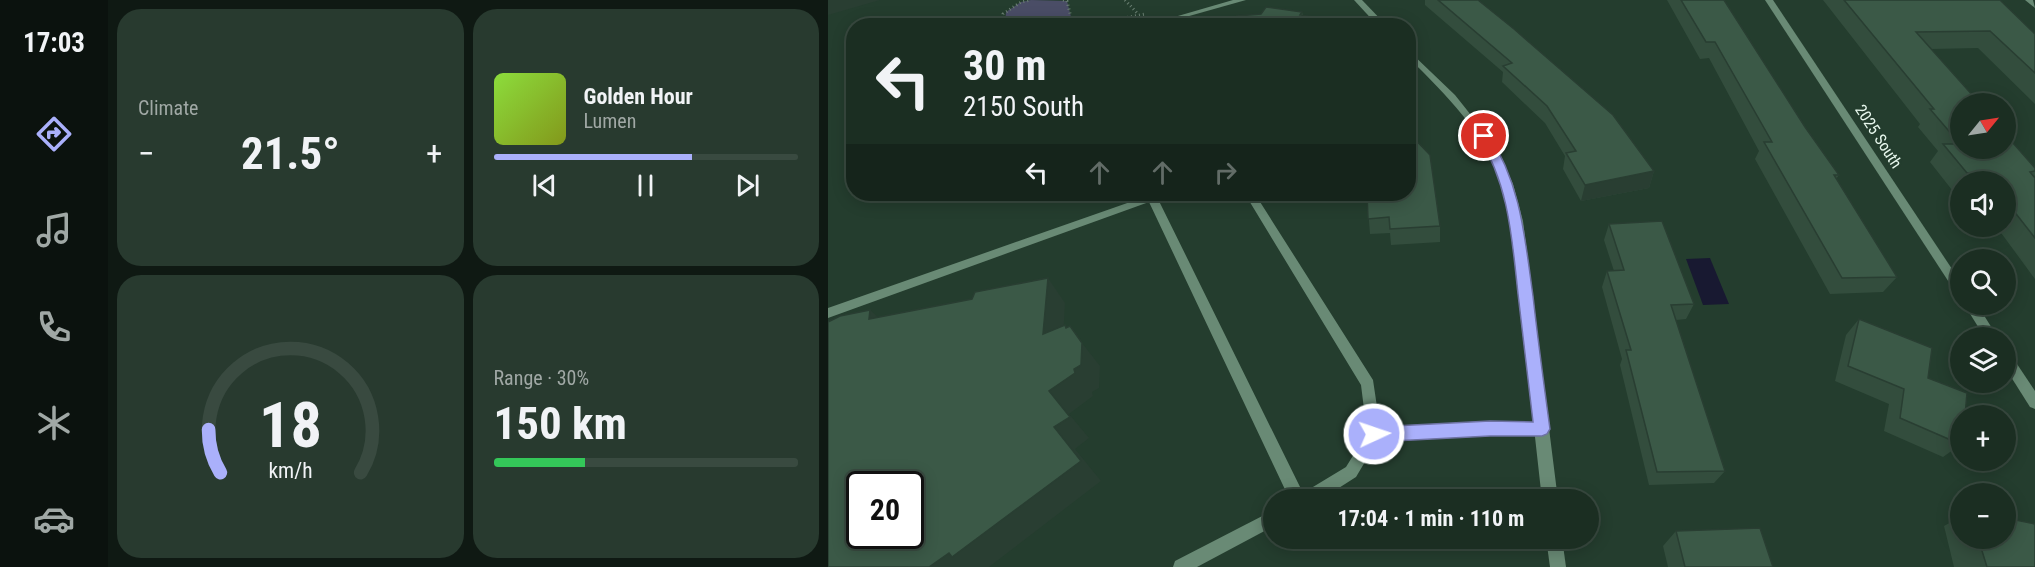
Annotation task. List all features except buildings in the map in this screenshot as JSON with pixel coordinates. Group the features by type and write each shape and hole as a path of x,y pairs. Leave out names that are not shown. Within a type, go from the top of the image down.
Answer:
{"street":[{"path":"1174,18 1242,0"},
{"path":"1358,0 1375,18"},
{"name":"2025 South","path":"1770,0 1950,275"},
{"path":"2029,0 2035,6"},
{"path":"1416,60 1474,121 1494,152 1508,184 1516,221 1549,489"},
{"path":"828,313 1141,201"},
{"path":"1161,201 1293,489"},
{"path":"1254,201 1368,384 1374,434 1351,472 1323,489"},
{"path":"2016,374 2035,403"},
{"path":"1374,434 1490,428 1542,429"},
{"path":"1181,567 1263,523"},
{"path":"1556,549 1558,567"}],"path":[{"path":"1003,18 1003,14 1021,2 1031,0"},
{"path":"1064,0 1067,1 1070,18"},
{"path":"1125,0 1135,14 1145,14 1125,18"}],"shaded area":[{"path":"1067,1 1071,18 1006,18 1006,12 1021,2"},
{"path":"1710,258 1729,304 1703,305 1686,259"}],"route":[{"path":"1374,434 1490,428 1542,429 1516,221 1508,184 1484,136"}]}
